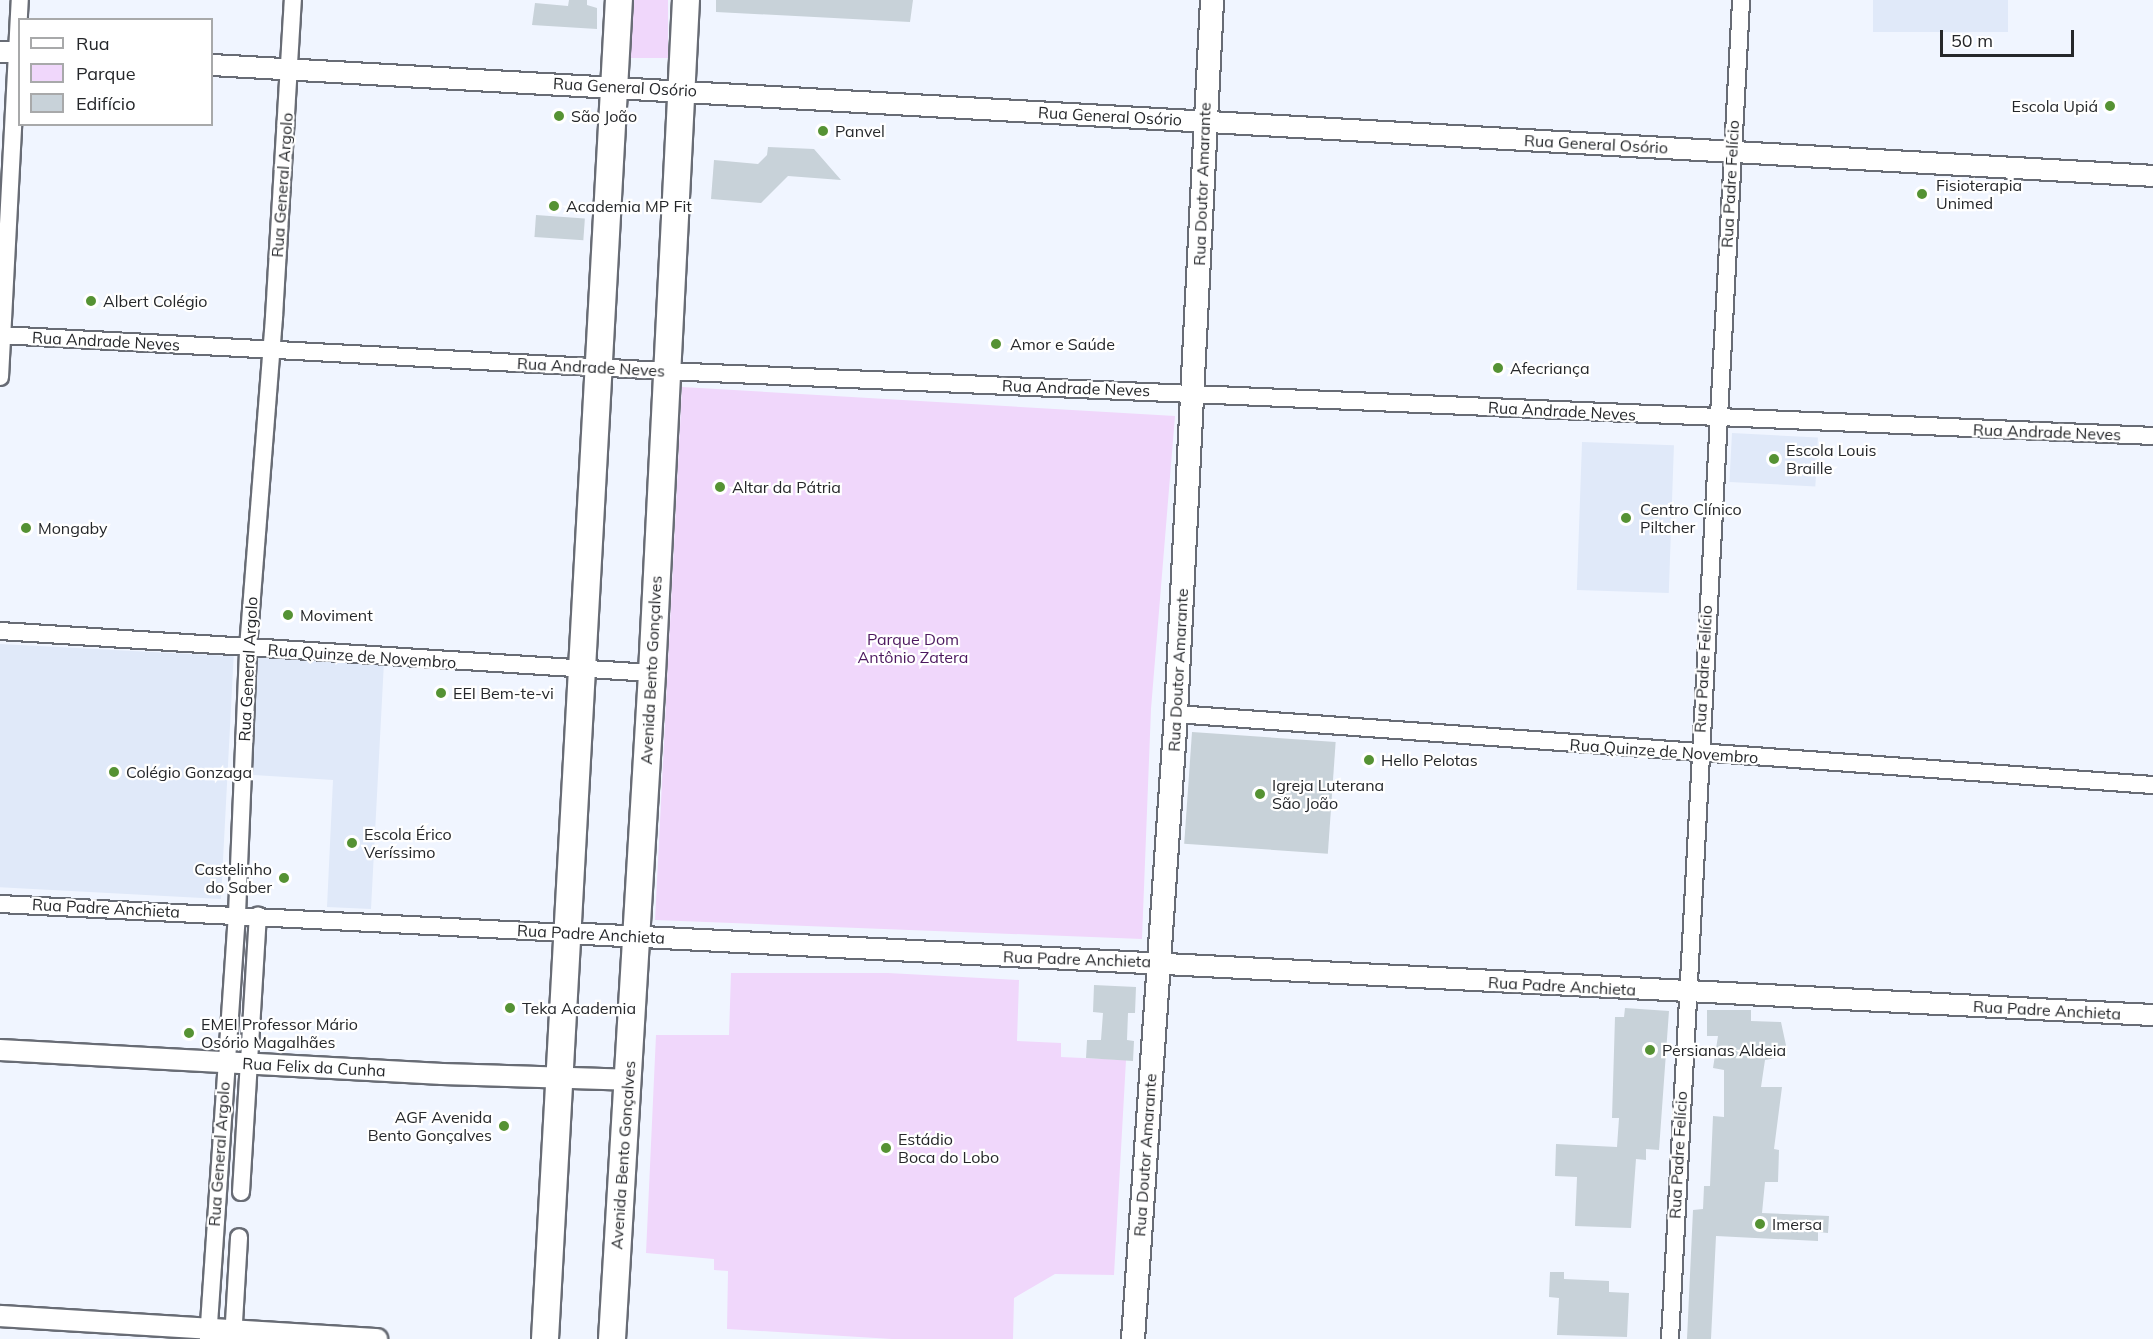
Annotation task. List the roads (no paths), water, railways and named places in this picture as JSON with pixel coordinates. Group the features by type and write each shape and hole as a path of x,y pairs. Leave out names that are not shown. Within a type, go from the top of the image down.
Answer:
{"main road":[{"path":"545,1339 557,1079 619,0"},
{"name":"Avenida Bento Gonçalves","path":"612,1339 652,673 665,371 686,0"},
{"name":"Rua Doutor Amarante","path":"1132,1339 1176,714 1194,393 1204,121 1212,0"}],"street":[{"path":"0,377 12,52 20,0"},
{"name":"Rua General Argolo","path":"208,1335 237,914 248,648 272,351 293,0"},
{"name":"Rua Padre Felício","path":"1670,1339 1686,993 1741,0"},
{"name":"Rua General Osório","path":"213,65 681,90 2153,177"},
{"name":"Rua Andrade Neves","path":"1,335 665,371 1194,393 1717,419 2153,436"},
{"name":"Rua Quinze de Novembro","path":"0,631 652,673"},
{"name":"Rua Quinze de Novembro","path":"1176,714 2153,785"},
{"name":"Rua Padre Anchieta","path":"0,904 237,914 636,937 1157,962 1686,993 2153,1015"},
{"name":"Rua General Argolo","path":"241,1192 258,916"},
{"name":"Rua Felix da Cunha","path":"0,1050 557,1079 628,1080"},
{"name":"Rua General Argolo","path":"233,1335 238,1237"},
{"path":"0,1316 208,1335 377,1339"}],"place":[{"name":"Escola Upiá","path":"2110,106"},
{"name":"São João","path":"559,116"},
{"name":"Panvel","path":"823,131"},
{"name":"Fisioterapia Unimed","path":"1922,194"},
{"name":"Academia MP Fit","path":"554,206"},
{"name":"Albert Colégio","path":"91,301"},
{"name":"Amor e Saúde","path":"996,344"},
{"name":"Afecriança","path":"1498,368"},
{"name":"Escola Louis Braille","path":"1774,459"},
{"name":"Altar da Pátria","path":"720,487"},
{"name":"Centro Clínico Piltcher","path":"1626,518"},
{"name":"Mongaby","path":"26,528"},
{"name":"Moviment","path":"288,615"},
{"name":"EEI Bem-te-vi","path":"441,693"},
{"name":"Hello Pelotas","path":"1369,760"},
{"name":"Colégio Gonzaga","path":"114,772"},
{"name":"Igreja Luterana São João","path":"1260,794"},
{"name":"Escola Érico Veríssimo","path":"352,843"},
{"name":"Castelinho do Saber","path":"284,878"},
{"name":"Teka Academia","path":"510,1008"},
{"name":"EMEI Professor Mário Osório Magalhães","path":"189,1033"},
{"name":"Persianas Aldeia","path":"1650,1050"},
{"name":"AGF Avenida Bento Gonçalves","path":"504,1126"},
{"name":"Estádio Boca do Lobo","path":"886,1148"},
{"name":"Imersa","path":"1760,1224"}],"park label":[{"name":"Parque Dom Antônio Zatera","path":"913,648"}]}
